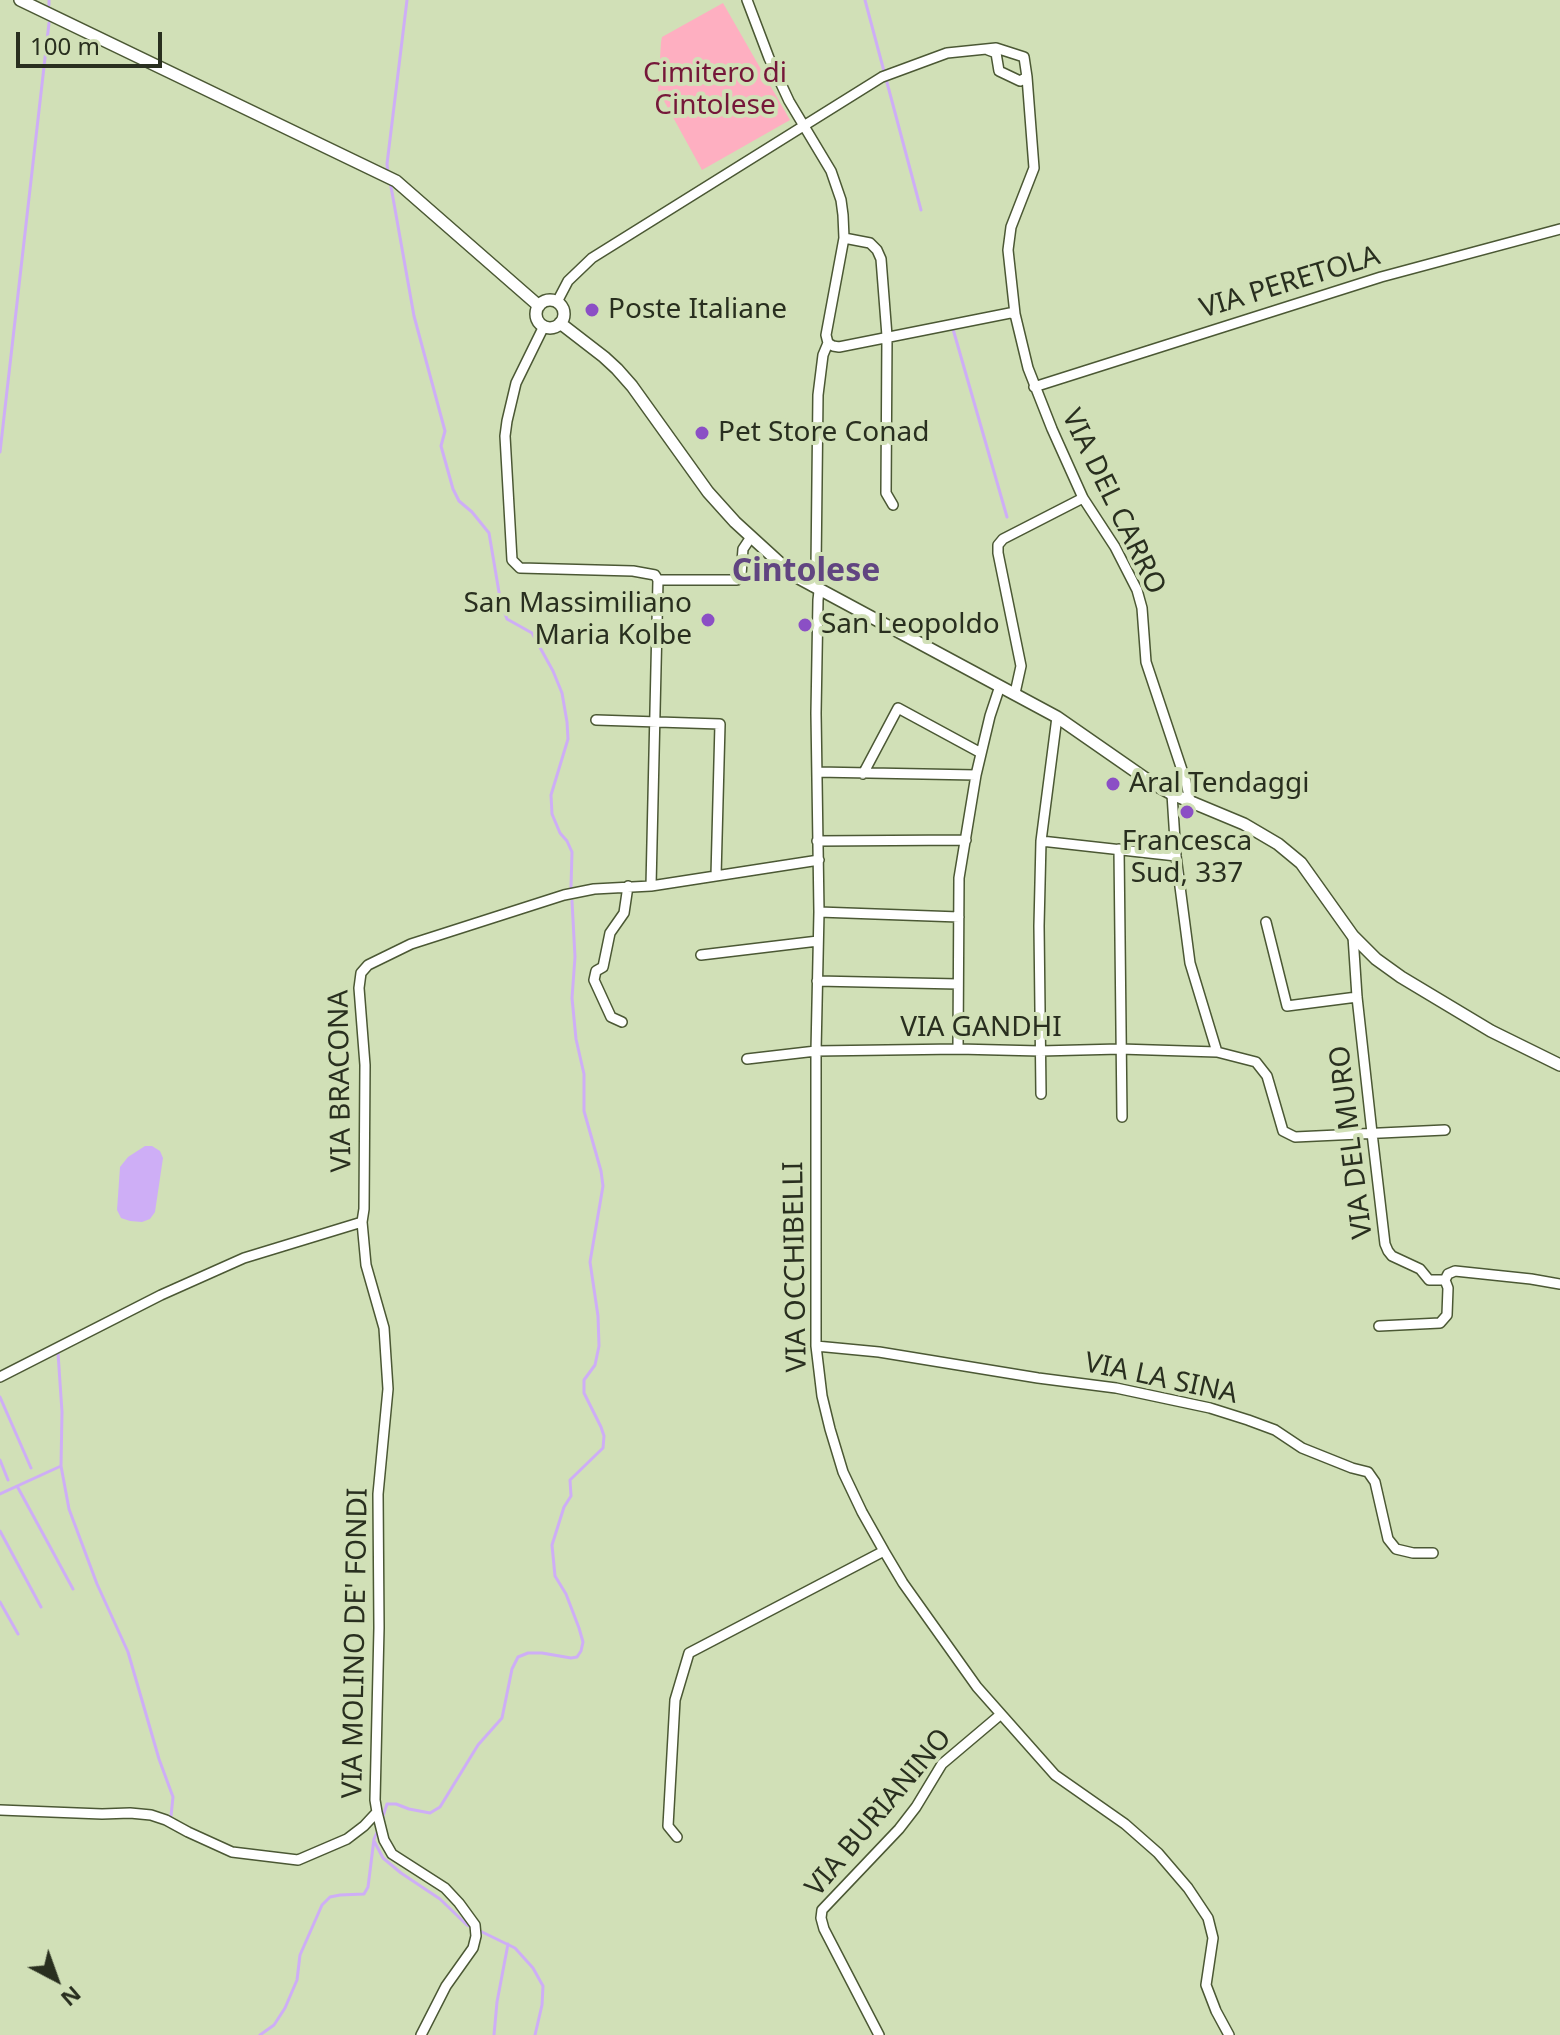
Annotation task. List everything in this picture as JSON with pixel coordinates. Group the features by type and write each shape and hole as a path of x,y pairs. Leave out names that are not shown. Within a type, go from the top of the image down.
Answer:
{"street":[{"path":"20,0 396,181 539,306"},
{"name":"VIA OCCHIBELLI","path":"747,0 789,101 831,171 843,215 844,238 818,395 816,1346 822,1396 843,1472 862,1512 924,1613 977,1687 1055,1775 1125,1824 1158,1853 1188,1888 1208,1918 1213,1938 1206,1976 1208,1992 1229,2035"},
{"path":"557,302 568,281 592,258 882,77 947,53 985,49 996,48 1024,57 1027,77 1020,81 999,71 996,53 985,49"},
{"name":"VIA DEL CARRO","path":"1027,77 1034,168 1011,227 1008,250 1015,314 1034,387 1083,498 1115,547 1137,590 1142,608 1146,662 1190,801"},
{"name":"VIA PERETOLA","path":"1034,387 1381,277 1560,229"},
{"path":"844,238 870,243 881,259 887,336 886,493 893,505"},
{"path":"549,300 557,302 563,310 560,323 552,327 544,326 536,317 539,306 549,300"},
{"path":"828,343 839,347 1015,314"},
{"path":"560,323 617,369 708,492 793,575 1057,717 1172,794 1244,824 1278,844 1301,863 1353,936 1376,959 1491,1031 1560,1065"},
{"path":"544,326 516,383 507,421 505,436 512,560 520,568 633,571 655,575 658,580 651,886"},
{"path":"1015,693 1021,666 998,545 1003,539 1083,498"},
{"path":"658,580 737,580 741,575 743,549 751,537"},
{"path":"958,1049 959,878 976,775 1000,686"},
{"path":"863,774 898,708 981,753"},
{"path":"1041,1094 1041,841 1057,717"},
{"path":"596,720 720,724 716,876"},
{"path":"817,772 976,775"},
{"path":"1172,794 1176,856 1190,963 1217,1052"},
{"path":"817,841 966,840"},
{"path":"1041,841 1176,856"},
{"path":"1119,849 1122,1117"},
{"name":"VIA BRACONA","path":"362,1222 365,1065 359,988 361,973 368,965 425,939 564,895 594,889 651,886 819,860"},
{"path":"622,1022 611,1017 594,980 596,971 603,967 610,933 624,913 628,886"},
{"path":"819,912 959,917"},
{"path":"1266,922 1287,1006 1357,997"},
{"name":"VIA DEL MURO","path":"1353,936 1385,1244 1392,1256 1420,1269 1429,1280 1445,1280"},
{"path":"701,955 818,941"},
{"path":"817,981 958,984"},
{"name":"VIA GANDHI","path":"747,1059 816,1051 1120,1049 1217,1052 1256,1062 1267,1076 1283,1131 1295,1137 1372,1133"},
{"path":"1372,1133 1445,1130"},
{"path":"0,1377 161,1295 244,1258 362,1222"},
{"name":"VIA MOLINO DE' FONDI","path":"0,1810 151,1815 232,1852 298,1860 347,1839 377,1812 378,1494 388,1389 384,1328 366,1265 362,1222"},
{"path":"1379,1326 1440,1323 1447,1315 1448,1288 1445,1280 1448,1274 1455,1271 1560,1284"},
{"name":"VIA LA SINA","path":"816,1346 879,1352 1116,1388 1210,1408 1248,1420 1275,1430 1302,1448 1368,1472 1375,1482 1388,1539 1396,1549 1433,1553"},
{"path":"677,1837 668,1826 675,1700 689,1653 884,1551"},
{"name":"VIA BURIANINO","path":"879,2035 824,1929 822,1910 899,1829 942,1764 1000,1715"},
{"path":"377,1812 384,1840 392,1854 445,1888 475,1925 473,1948 446,1986 421,2035"}],"green space":[{"name":"Cimitero di Cintolese","path":"723,3 790,120 702,170 658,90 661,42 662,37"}],"shaded area":[{"path":"145,1146 160,1151 163,1158 155,1212 150,1219 142,1222 130,1221 121,1218 117,1210 120,1167 128,1157"}],"waterway":[{"path":"49,0 49,5"},
{"path":"388,173 407,0"},
{"path":"865,0 921,210"},
{"path":"0,452 49,23"},
{"path":"390,181 414,316 445,431 441,446 453,489 459,501 489,533 501,604 507,619 532,633 562,693 568,739 551,795 552,814 572,852 571,887"},
{"path":"953,329 1007,517"},
{"path":"382,1819 387,1804 430,1813 440,1807 478,1745 502,1718 512,1669 518,1657 528,1653 577,1657 583,1642 566,1594 555,1576 552,1545 564,1507 571,1496 570,1480 603,1448 604,1436 584,1393 584,1380 595,1365 599,1346 590,1262 603,1186 584,1111 584,1074 576,1039 572,998 575,957 572,901"},
{"path":"58,1353 62,1412 61,1466 69,1509 97,1584 128,1652 173,1797 171,1816"},
{"path":"0,1397 31,1468"},
{"path":"0,1460 8,1480"},
{"path":"0,1494 61,1466"},
{"path":"17,1486 73,1589"},
{"path":"0,1531 41,1607"},
{"path":"0,1602 18,1634"},
{"path":"260,2035 274,2025 285,2008 297,1980 300,1955 322,1905 330,1897 364,1894 368,1887 378,1830"},
{"path":"374,1841 383,1858 440,1899 471,1927"},
{"path":"478,1930 515,1948 533,1968 543,1986 535,2035"},
{"path":"494,2035 508,1944"}],"place":[{"name":"Poste Italiane","path":"592,310"},
{"name":"Pet Store Conad","path":"702,433"},
{"name":"San Massimiliano Maria Kolbe","path":"708,620"},
{"name":"San Leopoldo","path":"805,625"},
{"name":"Aral Tendaggi","path":"1113,784"},
{"name":"Francesca Sud, 337","path":"1187,812"}],"district":[{"name":"Cintolese","path":"806,572"}]}
